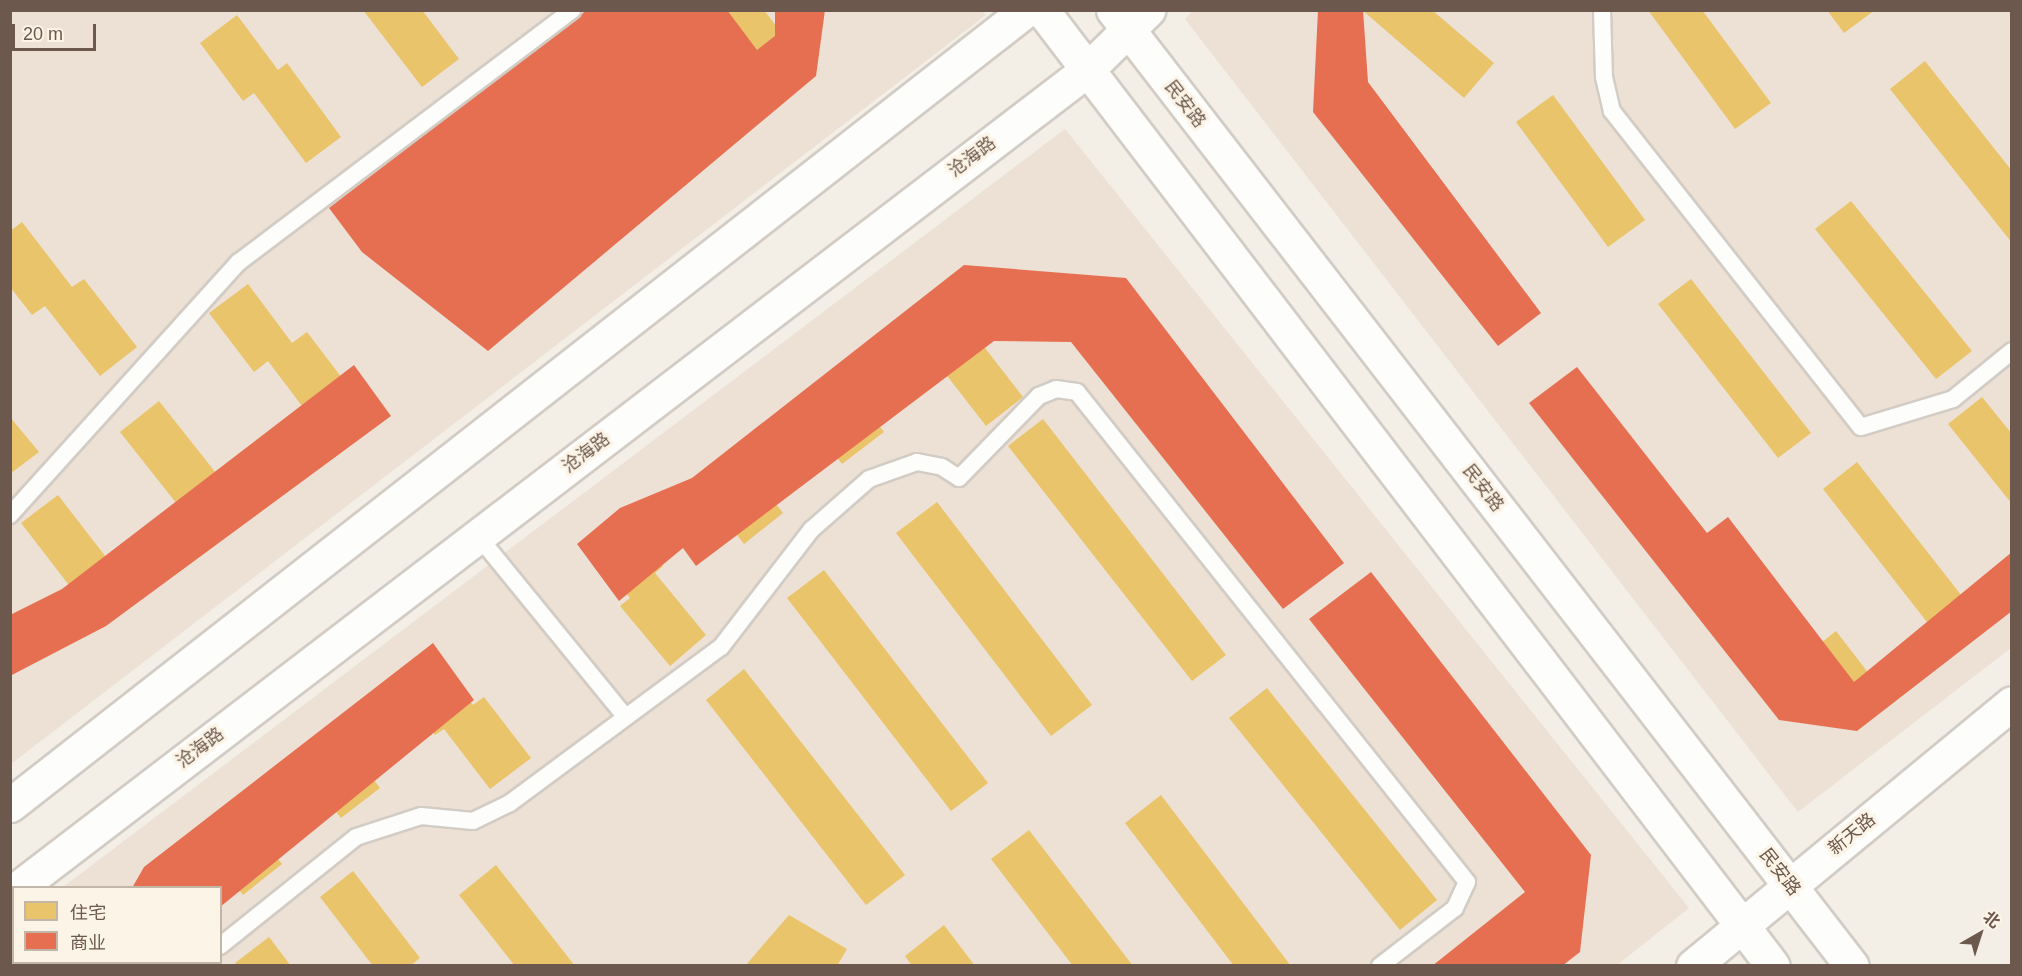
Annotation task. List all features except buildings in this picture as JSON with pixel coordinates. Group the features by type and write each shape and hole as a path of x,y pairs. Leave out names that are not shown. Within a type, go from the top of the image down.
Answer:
{"main road":[{"path":"10,805 1026,10"},
{"path":"1042,10 1773,966"},
{"name":"沧海路","path":"21,886 1087,70 1130,18"},
{"name":"民安路","path":"1130,18 1852,966"},
{"name":"新天路","path":"1693,966 2012,703"}],"lane":[{"path":"10,514 239,262 572,10"},
{"path":"1602,10 1604,77 1612,111 1861,427 1953,399 2012,351"},
{"path":"222,944 356,837 421,816 473,821 510,803 624,716 721,647 811,530 869,479 917,462 942,467 959,478 1039,396 1056,389 1077,392 1467,882 1455,908 1380,966"},
{"path":"478,536 624,716"}],"shaded area":[{"path":"1193,10 2011,11 2011,648 1798,812 1185,19"},
{"path":"11,11 982,11 986,15 11,764"},
{"path":"1065,129 1689,908 1616,966 11,966 12,946 12,964 222,964 222,886 64,886"}]}
